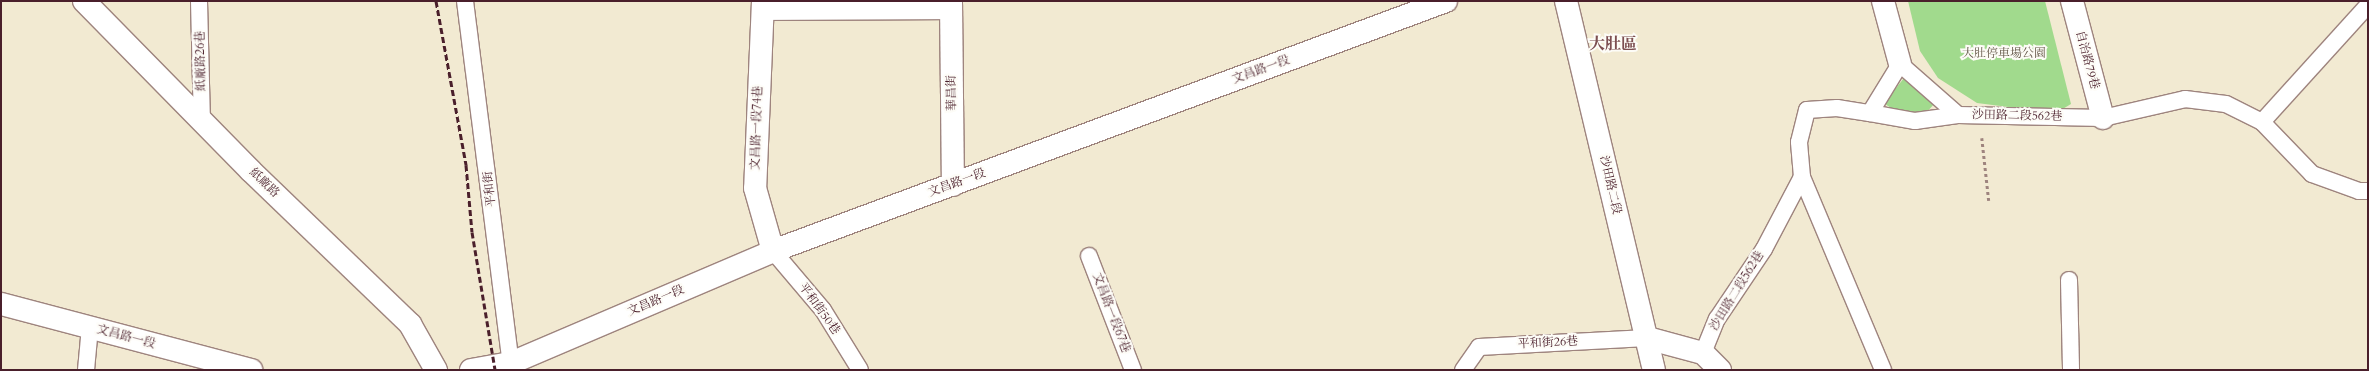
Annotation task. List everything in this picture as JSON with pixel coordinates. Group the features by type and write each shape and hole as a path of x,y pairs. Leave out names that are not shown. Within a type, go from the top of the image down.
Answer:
{"street":[{"name":"紙廠路","path":"84,1 202,122 410,324 436,370"},
{"name":"文昌路一段","path":"472,370 517,366 774,252 1446,1"},
{"name":"沙田路二段","path":"1566,1 1654,370"},
{"path":"1883,1 1900,64"},
{"name":"自治路79巷","path":"2072,1 2103,118"},
{"path":"763,5 951,5"},
{"name":"文昌路一段74巷","path":"763,5 755,188 774,252"},
{"name":"華昌街","path":"951,5 953,185"},
{"name":"文昌路一段","path":"1,304 251,370"},
{"path":"1647,338 1703,353 1720,370"}],"lane":[{"name":"紙廠路26巷","path":"199,1 202,122"},
{"name":"平和街","path":"465,1 517,366"},
{"path":"2262,122 2367,6"},
{"path":"1870,113 1900,64"},
{"name":"沙田路二段562巷","path":"1900,64 1958,114 1979,116 2103,118 2185,99 2226,104 2262,122 2312,174 2358,191 2368,191"},
{"path":"1883,370 1802,177 1799,142 1807,110 1837,108 1915,120 1958,114"},
{"name":"沙田路二段562巷","path":"1703,353 1717,319 1764,249 1802,177"},
{"name":"平和街50巷","path":"774,252 823,310 860,370"},
{"name":"文昌路一段67巷","path":"1089,256 1134,370"},
{"path":"2070,280 2072,370"},
{"path":"86,370 90,327"},
{"name":"平和街26巷","path":"1463,370 1479,347 1647,338"}],"path":[{"path":"1979,116 1989,201"}],"green space":[{"name":"大肚停車場公園","path":"1908,1 2045,1 2071,104 2056,113 1977,103 1938,78 1920,51"},
{"path":"1904,78 1935,103 1925,114 1896,112 1884,103"}],"railway":[{"path":"436,1 466,165 472,232 495,370"}],"district":[{"name":"大肚區","path":"1613,44"}]}
